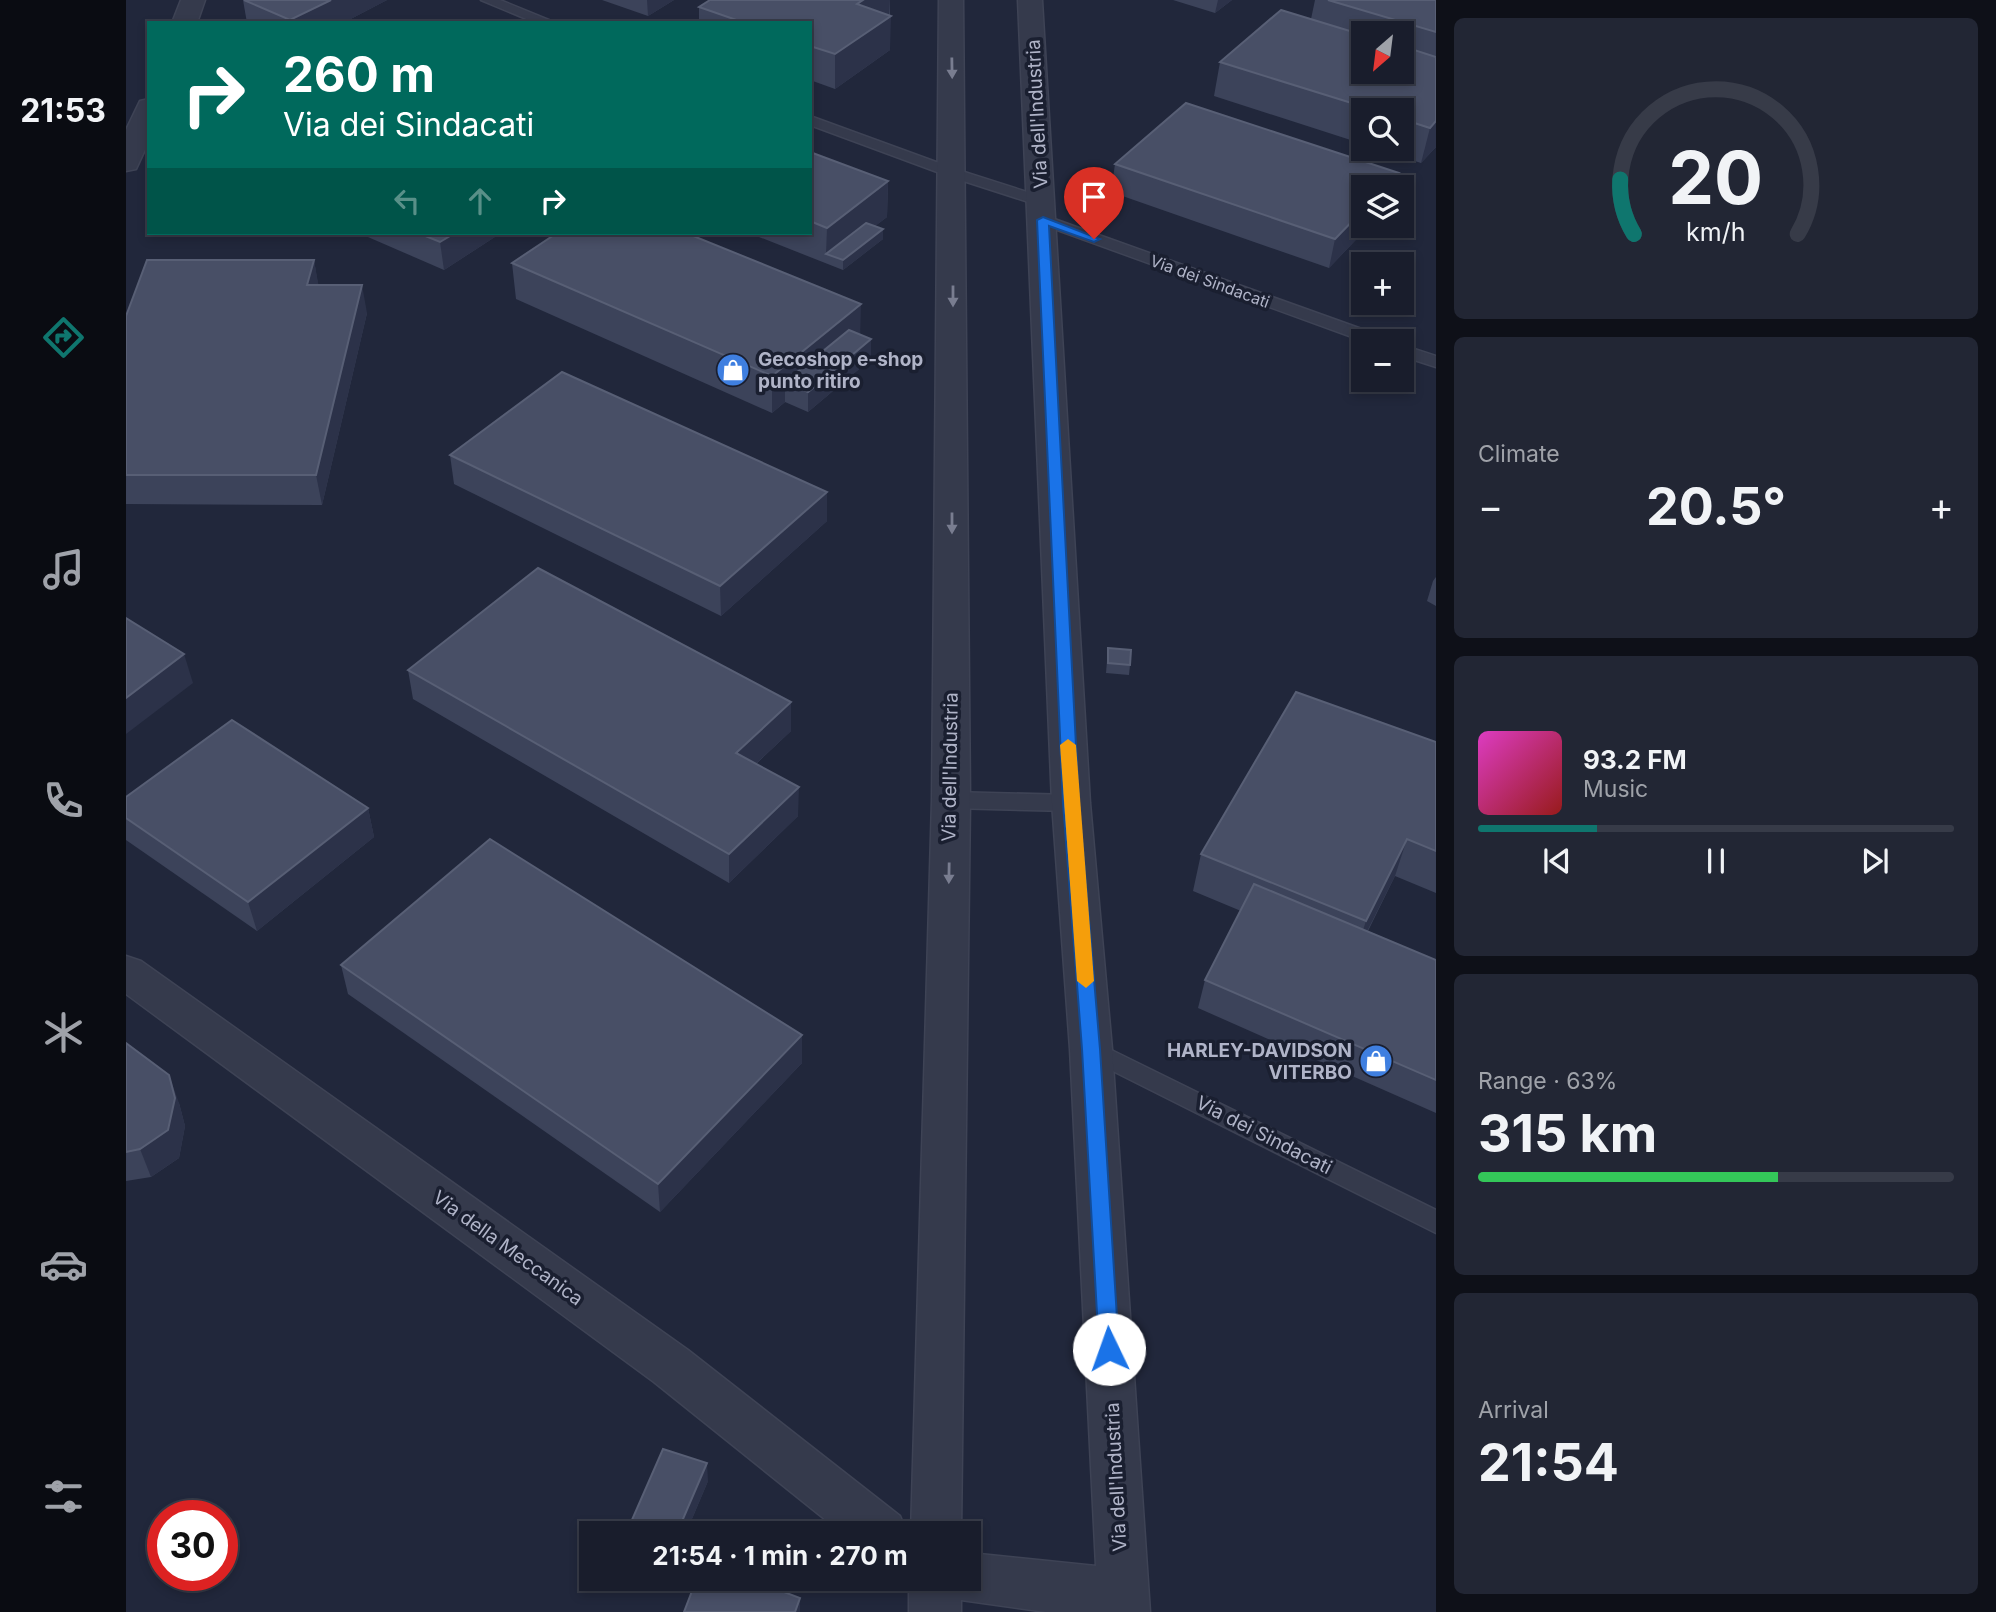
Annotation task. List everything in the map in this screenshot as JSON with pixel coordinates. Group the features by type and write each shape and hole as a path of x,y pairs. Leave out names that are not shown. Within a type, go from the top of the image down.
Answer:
{"street":[{"path":"185,21 193,0"},
{"name":"Via dell'Industria","path":"936,1521 951,800 951,0"},
{"name":"Via dell'Industria","path":"1030,0 1071,803 1091,1049 1124,1603"},
{"path":"126,163 147,112"},
{"name":"Via della Meccanica","path":"126,972 671,1366 868,1521"},
{"path":"981,1580 1124,1603"},
{"path":"935,1591 936,1612"}],"lane":[{"path":"488,0 544,21"},
{"path":"812,121 953,173"},
{"name":"Via dei Sindacati","path":"953,173 1042,211 1351,331"},
{"path":"1414,354 1436,362"},
{"path":"951,800 1071,803"},
{"name":"Via dei Sindacati","path":"1091,1049 1436,1222"}],"building":[{"path":"244,0 331,0 290,20"},
{"path":"710,0 863,0 857,4 891,16 835,54 812,47 812,21 739,21 699,7"},
{"path":"1328,0 1436,0 1436,32 1414,25 1414,21 1399,21"},
{"path":"1281,10 1351,31 1351,84 1414,84 1414,50 1436,57 1436,121 1430,128 1414,123 1414,98 1351,98 1351,103 1220,62"},
{"path":"1186,103 1351,157 1351,161 1362,161 1399,173 1351,175 1351,222 1335,239 1115,164"},
{"path":"812,153 888,181 827,228 812,222"},
{"path":"866,223 883,229 843,260 826,254"},
{"path":"423,235 452,235 440,242"},
{"path":"554,235 691,235 861,304 772,376 512,263"},
{"path":"147,260 314,260 307,285 362,285 316,475 126,475 126,316"},
{"path":"849,330 871,339 808,392 785,382"},
{"path":"562,372 827,492 720,586 450,455"},
{"path":"538,568 791,702 736,753 799,787 729,854 408,670"},
{"path":"126,618 184,654 126,698"},
{"path":"1108,648 1131,650 1130,665 1108,663"},
{"path":"1296,692 1436,742 1436,851 1407,839 1366,921 1201,854"},
{"path":"232,720 368,808 248,902 126,818 126,797"},
{"path":"490,839 802,1035 658,1184 341,965"},
{"name":"HARLEY-DAVIDSON VITERBO","path":"1254,884 1436,960 1436,1080 1205,980"},
{"path":"126,1043 169,1075 175,1098 168,1130 140,1149 126,1152"},
{"path":"663,1449 707,1463 682,1521 632,1521"},
{"path":"692,1591 781,1591 800,1598 795,1612 684,1612"}],"slow traffic":[{"path":"1068,745 1086,981"}],"place":[{"name":"Gecoshop e-shop punto ritiro","path":"733,370"},
{"name":"HARLEY-DAVIDSON VITERBO","path":"1376,1061"}],"route":[{"path":"1094,239 1043,220 1071,803 1091,1049 1109,1349"}]}
